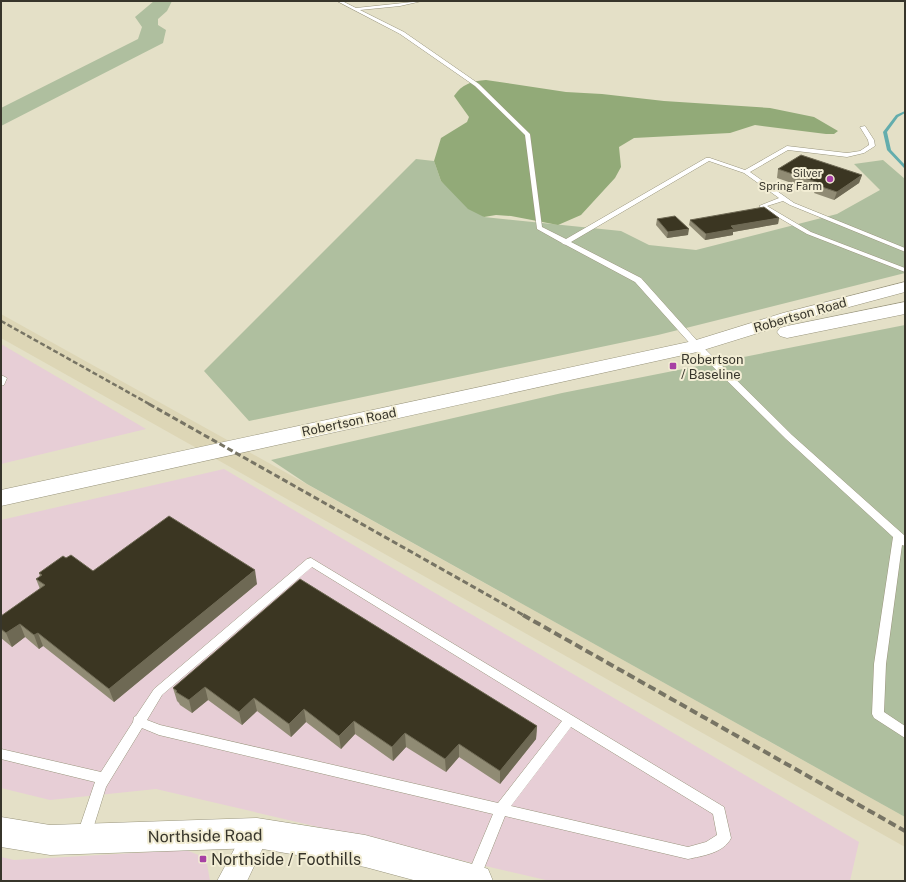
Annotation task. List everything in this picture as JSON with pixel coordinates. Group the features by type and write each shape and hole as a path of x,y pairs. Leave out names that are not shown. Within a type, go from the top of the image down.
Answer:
{"main road":[{"name":"Robertson Road","path":"1,498 697,346 790,317 905,288"},
{"name":"Robertson Road","path":"697,346 743,341 901,309"},
{"name":"Northside Road","path":"1,832 50,840 257,833 364,851 474,880"}],"street":[{"path":"231,881 243,862 257,833"}],"lane":[{"path":"339,1 402,33 478,85 528,135 539,228 638,280 697,346 790,437 901,539 880,664 878,714 905,733"},
{"path":"355,9 400,5 420,1"},
{"path":"746,172 788,148 847,155 862,152 872,146 871,140 863,127"},
{"path":"566,243 708,159 746,172 792,204 905,250"},
{"path":"784,198 762,206 809,233 905,270"},
{"path":"1,377 3,378 1,383"},
{"path":"83,838 100,785 138,721 158,692 311,562 719,811 724,838 709,848 688,852 159,730 138,721"},
{"path":"474,880 500,809 570,720"},
{"path":"1,754 104,778"}],"shaded area":[{"path":"1,314 905,817 905,847 1,338"},
{"path":"1,344 146,429 1,464"},
{"path":"224,469 859,842 850,881 550,881 156,789 50,800 1,788 1,520"},
{"path":"186,850 206,858 210,881 1,881 1,857 14,860"}],"green space":[{"path":"154,1 172,1 167,11 158,19 158,25 166,30 163,43 1,126 1,108 138,39 142,27 135,17"},
{"path":"486,80 566,92 602,94 664,101 770,108 814,117 838,131 834,134 826,134 755,125 730,133 634,138 619,147 621,167 615,178 581,215 558,225 511,216 496,215 484,217 468,209 441,181 434,161 441,138 467,122 469,117 454,96 460,89 468,84"},
{"path":"416,159 434,161 441,181 484,217 621,231 649,245 696,250 837,214 880,190 854,164 883,160 905,179 905,273 658,335 249,421 204,371"},
{"path":"905,325 905,817 307,484 271,460 562,393"}],"building":[{"path":"801,155 862,175 837,192 816,185 819,183 778,169"},
{"path":"764,207 779,218 731,226 734,229 706,234 690,220"},
{"path":"675,216 689,229 668,232 657,219"},
{"path":"169,516 255,570 109,689 38,633 34,635 20,624 6,633 1,629 1,616 45,585 36,579 42,575 39,573 63,556 66,558 71,555 93,571"},
{"path":"300,579 537,726 500,771 459,744 445,759 405,733 392,747 354,721 339,736 304,709 289,724 254,698 239,712 205,687 189,700 176,692 177,691 173,688"}],"waterway":[{"path":"905,112 897,116 885,132 889,150 905,167"}],"railway":[{"path":"1,321 151,405"},
{"path":"149,404 525,616"},
{"path":"523,615 905,831"}],"place":[{"name":"Silver Spring Farm","path":"830,179"},
{"name":"Robertson / Baseline","path":"673,366"},
{"name":"Northside / Foothills","path":"203,859"}]}
